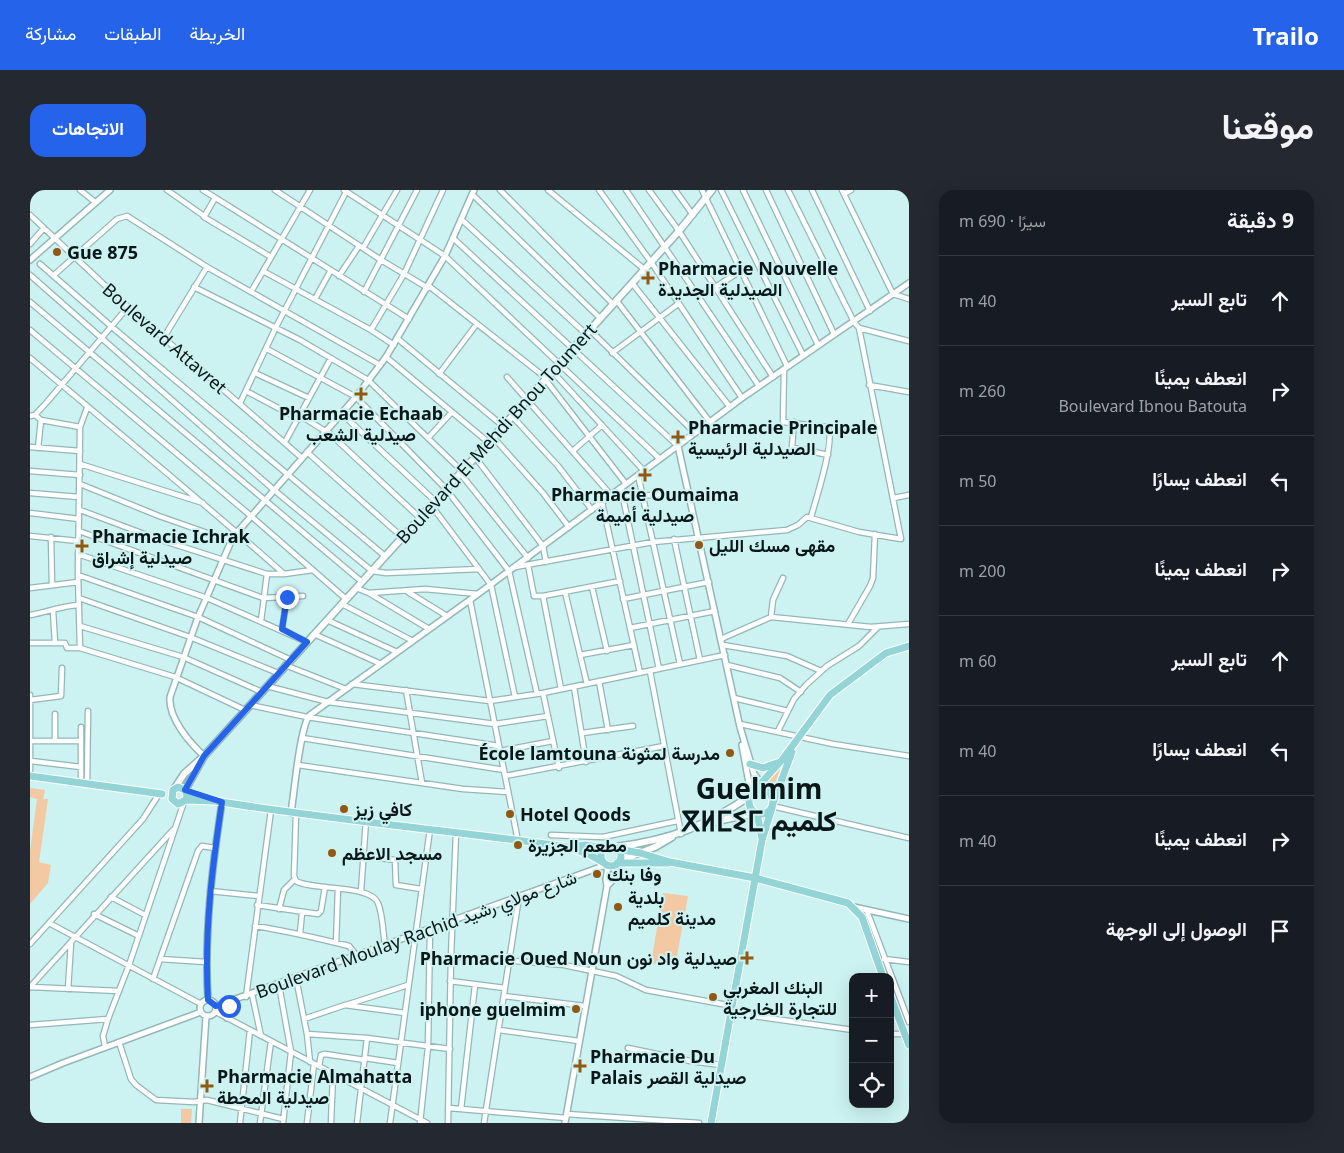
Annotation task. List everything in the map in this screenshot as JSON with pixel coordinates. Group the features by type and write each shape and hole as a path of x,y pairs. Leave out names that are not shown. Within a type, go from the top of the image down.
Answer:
{"main road":[{"name":"Boulevard El Mehdi Bnou Toumert","path":"204,756 679,231 712,190"},
{"path":"762,840 756,813 749,804 751,794 782,760 830,695 886,653 909,646"},
{"path":"711,1123 762,840 772,806 798,738"},
{"path":"173,801 174,789 184,774 204,756"},
{"path":"185,801 186,791 204,756"},
{"path":"750,764 763,768 782,760"},
{"path":"30,776 161,794 173,801 218,802 567,847 609,862 670,862"},
{"path":"161,794 174,789 218,802"},
{"path":"567,847 585,845 616,848 672,837 708,822 759,790 767,791 772,796 772,806 765,813 708,822"},
{"path":"609,862 640,853 672,837"},
{"path":"605,848 609,862"},
{"path":"616,848 670,862 755,878 826,896 854,907 865,923 882,959 884,973"},
{"path":"609,862 620,854 616,848"},
{"path":"894,1005 909,1046"}],"street":[{"path":"80,190 95,202"},
{"path":"30,260 54,237 110,190"},
{"path":"167,190 244,243 271,256"},
{"path":"203,190 280,239 312,256 339,276 409,319"},
{"path":"275,190 381,260 429,287 546,379 589,435 624,486 624,496 659,669"},
{"path":"251,292 310,190"},
{"path":"339,276 383,215 397,190"},
{"path":"364,292 400,227 417,190"},
{"path":"371,330 404,274 443,190"},
{"path":"500,190 615,302 641,332 710,422"},
{"path":"548,190 644,269"},
{"path":"599,190 651,262 742,398"},
{"path":"626,190 759,386"},
{"path":"649,190 679,231 773,377"},
{"path":"675,190 693,215"},
{"path":"702,190 742,270 786,367 783,422 829,427 828,455 811,517"},
{"path":"720,190 803,356"},
{"path":"743,190 818,345"},
{"path":"766,190 834,334"},
{"path":"512,569 674,539 699,539 787,530 798,525 804,518 811,517 859,532 901,539 859,328 854,322 788,190"},
{"path":"812,190 870,311"},
{"path":"851,190 843,192 893,294 909,300"},
{"path":"240,403 345,191 445,256 558,365 601,402 660,459"},
{"path":"204,756 190,741 170,708 170,697 175,677 190,637 230,541 356,397 386,357 429,287 454,238 473,192 600,318"},
{"path":"204,216 215,198"},
{"name":"Boulevard Attavret","path":"30,215 128,307 302,458"},
{"path":"54,275 125,215 251,292 380,365"},
{"path":"462,219 612,353 695,433"},
{"path":"30,244 44,228"},
{"path":"454,238 678,446 740,726 750,764 760,784 767,791"},
{"path":"40,264 112,327 385,556"},
{"path":"164,337 207,266"},
{"path":"314,299 330,270"},
{"path":"714,288 742,270"},
{"path":"263,271 371,330 394,345"},
{"path":"30,275 274,490 372,571 386,573 479,569"},
{"path":"632,282 730,407"},
{"path":"385,946 377,901 361,892 299,883 295,879 294,813 298,765 307,717 528,558 742,398 909,283"},
{"path":"194,287 276,327 368,380 461,472 528,558"},
{"path":"30,302 362,582"},
{"path":"612,353 678,304"},
{"path":"80,427 41,420 33,416 90,353 128,307"},
{"path":"439,374 476,325"},
{"path":"859,328 909,341"},
{"path":"30,330 251,516 313,570 344,601 413,641"},
{"path":"398,339 503,426"},
{"path":"266,349 356,397 446,488 512,569 537,694"},
{"path":"386,357 452,412 491,440 543,493 568,527"},
{"path":"30,358 87,408 237,531 284,574"},
{"path":"285,442 331,358"},
{"path":"552,371 644,471"},
{"path":"255,373 309,398"},
{"path":"507,377 574,450 611,495"},
{"path":"869,385 909,392"},
{"path":"246,391 326,431 420,518"},
{"path":"80,648 78,541 80,427 87,408"},
{"path":"428,438 452,412"},
{"path":"341,413 433,503 491,585 515,697"},
{"path":"512,416 558,466 592,510"},
{"path":"38,448 41,420"},
{"path":"794,422 792,447 828,455"},
{"path":"574,450 602,425"},
{"path":"30,447 80,451"},
{"path":"307,452 402,537"},
{"path":"475,457 543,546 546,562"},
{"path":"80,464 206,505"},
{"path":"30,470 80,475"},
{"path":"638,475 680,664"},
{"path":"80,484 159,516 230,541"},
{"path":"30,493 79,497"},
{"path":"624,496 690,494"},
{"path":"894,498 909,495"},
{"path":"602,502 640,673"},
{"path":"80,510 156,538 267,574 313,570"},
{"path":"30,513 79,519"},
{"path":"79,531 263,598 303,596"},
{"path":"848,624 870,586 874,570 875,534"},
{"path":"30,536 78,541"},
{"path":"51,537 52,584"},
{"path":"674,539 700,660"},
{"path":"78,554 207,598 282,629 307,642"},
{"path":"528,565 534,596 543,596 620,581"},
{"path":"261,621 267,574"},
{"path":"78,576 198,617 288,663 346,689"},
{"path":"771,617 773,600 783,578"},
{"path":"30,588 78,582"},
{"path":"624,599 709,582"},
{"path":"592,587 606,651"},
{"path":"356,588 369,593 429,629"},
{"path":"369,593 431,589 478,594"},
{"path":"408,591 448,616"},
{"path":"565,592 587,684"},
{"path":"543,596 561,689"},
{"path":"282,629 287,597"},
{"path":"78,598 190,637 278,673"},
{"path":"470,600 518,841"},
{"path":"30,615 53,611 62,605 79,604"},
{"path":"53,611 55,643"},
{"path":"630,628 715,611"},
{"path":"721,638 771,617 878,628 909,624"},
{"path":"327,620 397,652"},
{"path":"80,626 183,657 264,689 328,702 495,724 548,716"},
{"path":"778,731 788,711 801,692 821,671 851,653 878,628"},
{"path":"314,634 381,664"},
{"path":"30,643 65,643 67,648 80,648 175,677 248,707 500,749 553,741"},
{"path":"580,656 634,645"},
{"path":"723,646 787,656 821,671"},
{"path":"352,684 490,701 574,687 725,655"},
{"path":"727,665 780,678 801,692"},
{"path":"30,700 61,696 62,668"},
{"path":"650,671 677,822 681,834"},
{"path":"599,681 608,730"},
{"path":"574,687 586,762"},
{"path":"406,690 422,783"},
{"path":"543,693 559,768"},
{"path":"30,695 30,770"},
{"path":"734,698 788,711"},
{"path":"84,784 88,711"},
{"path":"55,714 55,740"},
{"path":"582,733 633,726"},
{"path":"740,726 778,731 798,738 909,756"},
{"path":"740,726 751,794"},
{"path":"81,727 81,767 84,784"},
{"path":"31,738 81,741"},
{"path":"302,738 504,770"},
{"path":"505,776 559,768 664,746"},
{"path":"31,761 81,767"},
{"path":"298,765 422,783 508,792"},
{"path":"30,944 143,819 161,794"},
{"path":"173,801 180,814"},
{"path":"105,1046 103,1036 108,1020 129,965 185,801"},
{"path":"218,802 206,962 208,1000 228,1018 427,1123"},
{"path":"772,806 909,838"},
{"path":"261,1036 249,996 254,926 271,810"},
{"path":"361,892 366,820"},
{"path":"551,835 603,837 677,822"},
{"path":"118,991 30,987 76,938 94,914 176,827"},
{"path":"390,1123 430,829"},
{"path":"448,1123 450,982 456,833"},
{"path":"153,980 198,850 202,846 216,848"},
{"path":"364,856 395,860 396,886 422,889"},
{"path":"566,1118 608,886 606,878 609,862"},
{"path":"608,886 612,882 609,862"},
{"name":"Boulevard Moulay Rachid شارع مولاي رشيد","path":"216,1009 279,984 598,869 609,862"},
{"name":"Boulevard Moulay Rachid شارع مولاي رشيد","path":"588,872 609,862"},
{"path":"598,869 606,878"},
{"path":"279,909 286,886 295,879"},
{"path":"257,905 302,913 320,913 325,887"},
{"path":"336,943 338,889"},
{"path":"210,891 258,896"},
{"path":"111,897 145,915"},
{"path":"484,1123 518,897"},
{"path":"854,907 909,918"},
{"path":"868,911 882,959 909,1022"},
{"path":"300,933 302,913"},
{"path":"94,914 139,936"},
{"path":"49,923 201,1004"},
{"path":"254,926 300,933 310,938 352,947 357,956"},
{"path":"420,1121 428,1047 430,929"},
{"path":"68,989 72,942"},
{"path":"451,956 564,965 616,976 646,990 732,1009 849,1029"},
{"path":"160,959 206,962"},
{"path":"882,959 909,962"},
{"path":"296,978 314,1064 307,1123"},
{"path":"450,982 505,988"},
{"path":"119,1042 131,1078 156,1100 194,1102 207,1100 283,1121 291,1052 279,984"},
{"path":"461,1109 475,984"},
{"path":"304,1020 408,985"},
{"path":"504,996 585,1006"},
{"path":"201,1004 208,1000"},
{"path":"228,1018 227,1010 232,1002"},
{"path":"201,1004 201,1012"},
{"path":"345,1005 405,1012"},
{"path":"201,1012 206,1016 211,1016 216,1009"},
{"path":"30,1077 105,1046 201,1012"},
{"path":"199,1123 206,1016"},
{"path":"30,1025 108,1020"},
{"path":"240,1123 250,1030"},
{"path":"498,1030 579,1040"},
{"path":"307,1034 367,1038 450,1049"},
{"path":"894,1034 905,1034"},
{"path":"356,1123 367,1038"},
{"path":"260,1123 271,1041"},
{"path":"628,1048 690,1061 721,1065"},
{"path":"314,1064 324,1054 398,1063"},
{"path":"331,1123 333,1074"},
{"path":"449,1108 566,1118 700,1123"}],"shaded area":[{"path":"784,759 771,794 763,785"},
{"path":"30,788 45,790 43,799 48,799 39,862 51,865 48,883 30,904 30,851 37,799 30,797"},
{"path":"663,893 688,896 675,967 651,963"},
{"path":"181,1109 192,1109 191,1123 181,1123"}],"place":[{"name":"Gue 875","path":"57,252"},
{"name":"Pharmacie Nouvelle الصيدلية الجديدة","path":"648,278"},
{"name":"Pharmacie Echaab صيدلية الشعب","path":"361,394"},
{"name":"Pharmacie Principale الصيدلية الرئيسية","path":"678,437"},
{"name":"Pharmacie Oumaima صيدلية أميمة","path":"645,475"},
{"name":"مقهى مسك الليل","path":"699,545"},
{"name":"Pharmacie Ichrak صيدلية إشراق","path":"82,546"},
{"name":"École lamtouna مدرسة لمثونة","path":"730,753"},
{"name":"كافي زيز","path":"344,809"},
{"name":"Hotel Qoods","path":"510,814"},
{"name":"مطعم الجزيرة","path":"518,845"},
{"name":"مسجد الاعظم","path":"332,853"},
{"name":"وفا بنك","path":"597,874"},
{"name":"بلدية مدينة كلميم","path":"618,907"},
{"name":"Pharmacie Oued Noun صيدلية واد نون","path":"747,958"},
{"name":"البنك المغربي للتجارة الخارجية","path":"713,997"},
{"name":"iphone guelmim","path":"576,1009"},
{"name":"Pharmacie Du Palais صيدلية القصر","path":"580,1066"},
{"name":"Pharmacie Almahatta صيدلية المحطة","path":"207,1086"}],"district":[{"name":"Guelmim ⴳⵍⵎⵉⵎ كلميم","path":"759,804"}],"route":[{"path":"229,1006 232,1002 216,1006 214,1002 208,1000 206,962 208,904 222,802 214,801 185,790 202,763 204,756 307,642 282,629 287,597"}]}
